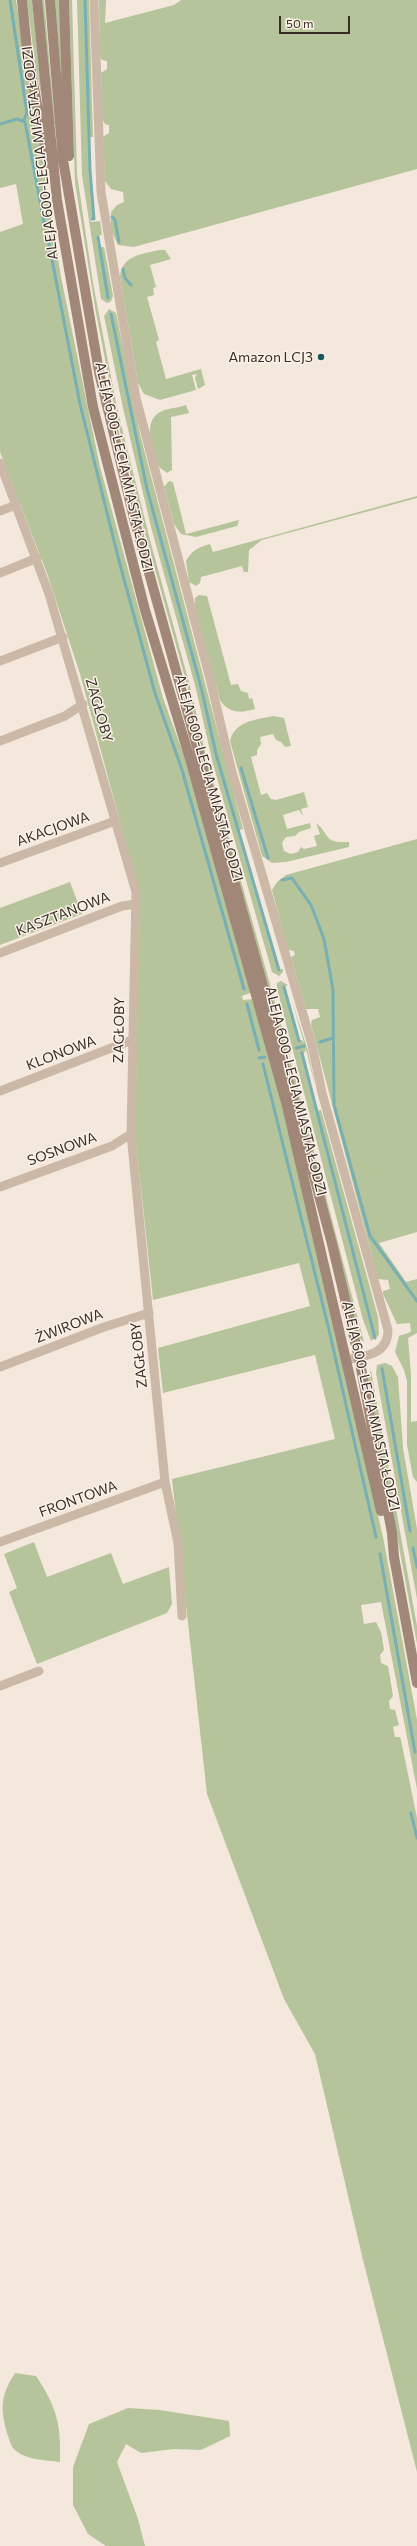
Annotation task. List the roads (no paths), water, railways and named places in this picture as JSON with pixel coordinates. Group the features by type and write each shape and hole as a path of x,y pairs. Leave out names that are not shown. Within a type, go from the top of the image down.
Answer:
{"main road":[{"path":"22,0 30,64 56,200"},
{"name":"ALEJA 600-LECIA MIASTA ŁODZI","path":"37,0 56,200 74,309 109,476 145,610 198,787 283,1091 386,1534 394,1557"},
{"name":"ALEJA 600-LECIA MIASTA ŁODZI","path":"50,0 59,118 70,196 99,372 135,522 266,996 332,1244 359,1358 392,1533 394,1557 417,1683"},
{"path":"64,0 70,196"}],"street":[{"path":"94,0 99,176 132,379 232,772 312,1046 322,1094 375,1288 387,1322 388,1338 382,1349 372,1355 346,1360"},
{"name":"ZAGŁOBY","path":"0,463 37,558 63,637 134,884 136,904 131,1134 165,1482 178,1543 182,1616"},
{"path":"0,511 16,505"},
{"path":"0,573 37,558"},
{"path":"0,661 63,637"},
{"path":"0,742 65,716 83,704"},
{"name":"AKACJOWA","path":"0,863 115,821"},
{"name":"KASZTANOWA","path":"0,952 122,906 136,904"},
{"name":"KLONOWA","path":"0,1091 132,1040"},
{"name":"SOSNOWA","path":"0,1187 112,1146 131,1134"},
{"name":"ŻWIROWA","path":"0,1367 104,1327 149,1313"},
{"name":"FRONTOWA","path":"0,1542 165,1482"},
{"path":"0,1686 40,1671"}],"waterway":[{"path":"10,0 27,113 24,120"},
{"path":"85,0 90,170 94,219 92,219"},
{"path":"0,124 17,119 25,122 44,222 46,226 50,226"},
{"path":"112,217 115,220 119,242"},
{"path":"98,237 108,298"},
{"path":"49,244 80,404 118,557 155,693 182,770 244,989"},
{"path":"123,269 125,278 131,285"},
{"path":"111,314 147,489 202,691 216,754 279,970"},
{"path":"241,768 268,858"},
{"path":"282,880 292,878 311,905 324,939 333,990 334,1105 370,1236 417,1301"},
{"path":"284,987 299,1041"},
{"path":"247,1004 259,1050"},
{"path":"320,1042 333,1038"},
{"path":"296,1048 304,1046"},
{"path":"302,1053 375,1338"},
{"path":"259,1058 265,1057"},
{"path":"263,1064 329,1330 376,1537"},
{"path":"382,1368 410,1531"},
{"path":"413,1548 417,1567"},
{"path":"380,1554 415,1752"},
{"path":"411,1813 417,1838"}],"place":[{"name":"Amazon LCJ3","path":"321,357"}]}
